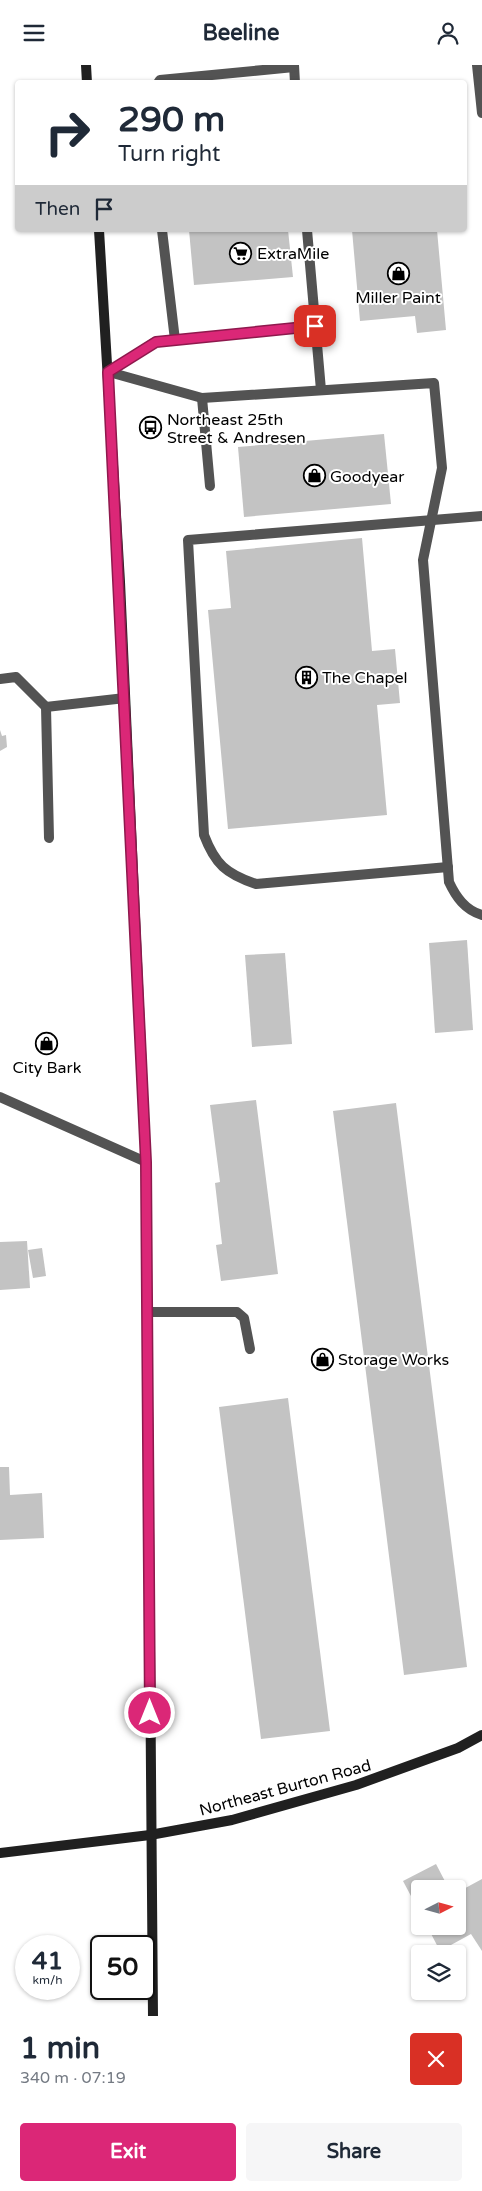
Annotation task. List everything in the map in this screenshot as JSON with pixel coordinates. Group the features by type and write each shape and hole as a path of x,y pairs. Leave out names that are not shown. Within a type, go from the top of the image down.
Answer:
{"main road":[{"path":"86,65 87,80"},
{"path":"99,232 125,698 146,1162 150,1835 153,2016"},
{"name":"Northeast Burton Road","path":"0,1853 150,1835 232,1820 356,1785 458,1748 482,1735"}],"lane":[{"path":"477,65 482,113"},
{"path":"160,80 294,66 295,80"},
{"path":"162,232 175,340"},
{"path":"307,232 321,390"},
{"path":"108,372 156,342 315,326"},
{"path":"108,372 202,398 434,383 442,468 423,560 448,867 450,882 455,895 464,906 482,915"},
{"path":"202,398 210,486"},
{"path":"448,867 256,884 238,878 222,867 211,852 204,835 188,540 482,516"},
{"path":"0,679 16,677 46,707 49,838"},
{"path":"46,707 125,698"},
{"path":"0,1097 146,1162"},
{"path":"147,1312 237,1312 244,1318 250,1349"}],"building":[{"name":"ExtraMile","path":"189,232 288,232 293,277 194,285"},
{"name":"Miller Paint","path":"352,232 437,232 446,330 417,333 415,316 360,321"},
{"name":"Goodyear","path":"384,434 391,504 244,517 238,447"},
{"name":"The Chapel","path":"362,538 372,651 395,649 400,703 377,705 387,815 228,829 208,610 231,608 226,551"},
{"path":"0,730 2,736 6,735 7,747 0,751"},
{"path":"467,940 473,1030 435,1033 429,943"},
{"path":"285,953 292,1044 252,1047 245,955"},
{"path":"256,1100 278,1274 221,1281 216,1245 222,1244 215,1183 220,1182 210,1105"},
{"path":"396,1103 467,1667 404,1675 333,1111"},
{"path":"27,1241 30,1288 0,1290 0,1242"},
{"path":"42,1248 46,1276 33,1278 28,1250"},
{"path":"288,1398 330,1731 261,1739 219,1407"},
{"path":"0,1467 9,1467 10,1495 42,1493 44,1538 0,1540"},
{"path":"436,1864 444,1880 411,1880 411,1896 403,1881"},
{"path":"482,1879 482,1951 471,1934 451,1945 437,1945 432,1935 466,1935 466,1888"}],"place":[{"name":"ExtraMile","path":"241,253"},
{"name":"Miller Paint","path":"398,273"},
{"name":"Northeast 25th Street & Andresen","path":"151,428"},
{"name":"Goodyear","path":"314,476"},
{"name":"The Chapel","path":"306,677"},
{"name":"City Bark","path":"47,1043"},
{"name":"Storage Works","path":"322,1359"}],"route":[{"path":"150,1713 146,1162 120,582 108,372 156,342 315,326"}]}
